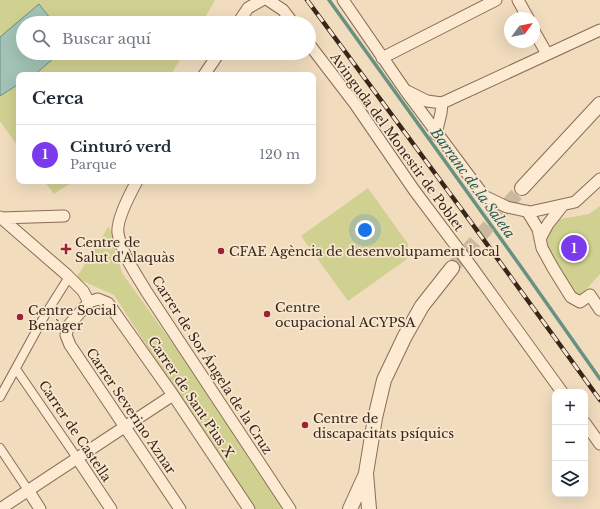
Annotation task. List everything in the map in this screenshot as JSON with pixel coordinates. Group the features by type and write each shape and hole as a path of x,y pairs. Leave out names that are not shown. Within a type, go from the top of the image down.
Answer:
{"street":[{"path":"243,16 248,8 262,0"},
{"path":"268,0 283,10 288,16"},
{"path":"343,0 436,134 484,196 507,207 530,212 575,202 600,179"},
{"path":"382,58 496,0"},
{"path":"518,0 525,12"},
{"path":"405,90 427,101 442,103 600,30"},
{"path":"540,42 547,54"},
{"name":"Avinguda del Monestir de Poblet","path":"316,53 355,104 414,190 560,389"},
{"path":"206,72 214,60"},
{"path":"436,134 442,103"},
{"path":"522,188 600,104"},
{"name":"Carrer de Sor Ángela de la Cruz","path":"137,184 120,218 118,232 127,257 146,291 290,509"},
{"path":"540,239 548,224 563,205"},
{"path":"527,211 538,229 542,248 571,297 580,302 590,295 600,310"},
{"path":"0,217 64,216"},
{"path":"0,217 69,276 83,291 89,302"},
{"path":"369,509 366,473 374,418 384,380 405,336 422,306 452,268"},
{"path":"0,397 45,315 69,276"},
{"name":"Carrer de Sant Pius X","path":"89,302 98,299 108,303 173,395 249,509"},
{"name":"Carrer Severino Aznar","path":"89,302 69,325 66,335 70,345 180,509"},
{"name":"Carrer de Castella","path":"16,369 111,509"},
{"path":"0,509 173,395"},
{"path":"586,425 600,444"},
{"path":"0,448 40,509"},
{"path":"350,509 366,473"},
{"name":"Carrer de Sor Ángela de la Cruz","path":"277,489 299,509"}],"green space":[{"path":"0,0 215,0 206,16 16,16 16,60 180,60 173,72 16,72 16,144 0,121"},
{"path":"46,184 69,184 54,194"},
{"path":"368,188 408,244 407,259 348,301 301,236"},
{"path":"600,206 600,274 579,297 565,281 546,243 547,233 555,220 589,214"},
{"path":"109,226 122,273 178,351 282,509 252,509 114,295 76,278"}],"shaded area":[{"path":"39,4 48,16 25,16"},
{"path":"16,23 16,60 52,60 38,72 16,72 16,86 0,96 0,37"}],"waterway":[{"name":"Barranc de la Saleta","path":"329,0 600,379"}],"tunnel":[{"path":"452,268 522,188"}],"railway":[{"path":"307,0 600,400"}],"place":[{"name":"Cinturó verd","path":"574,248"},
{"name":"Centre de Salut d'Alaquàs","path":"66,249"},
{"name":"CFAE Agència de desenvolupament local","path":"221,251"},
{"name":"Centre ocupacional ACYPSA","path":"267,314"},
{"name":"Centre Social Benàger","path":"20,317"},
{"name":"Centre de discapacitats psíquics","path":"305,425"}]}
